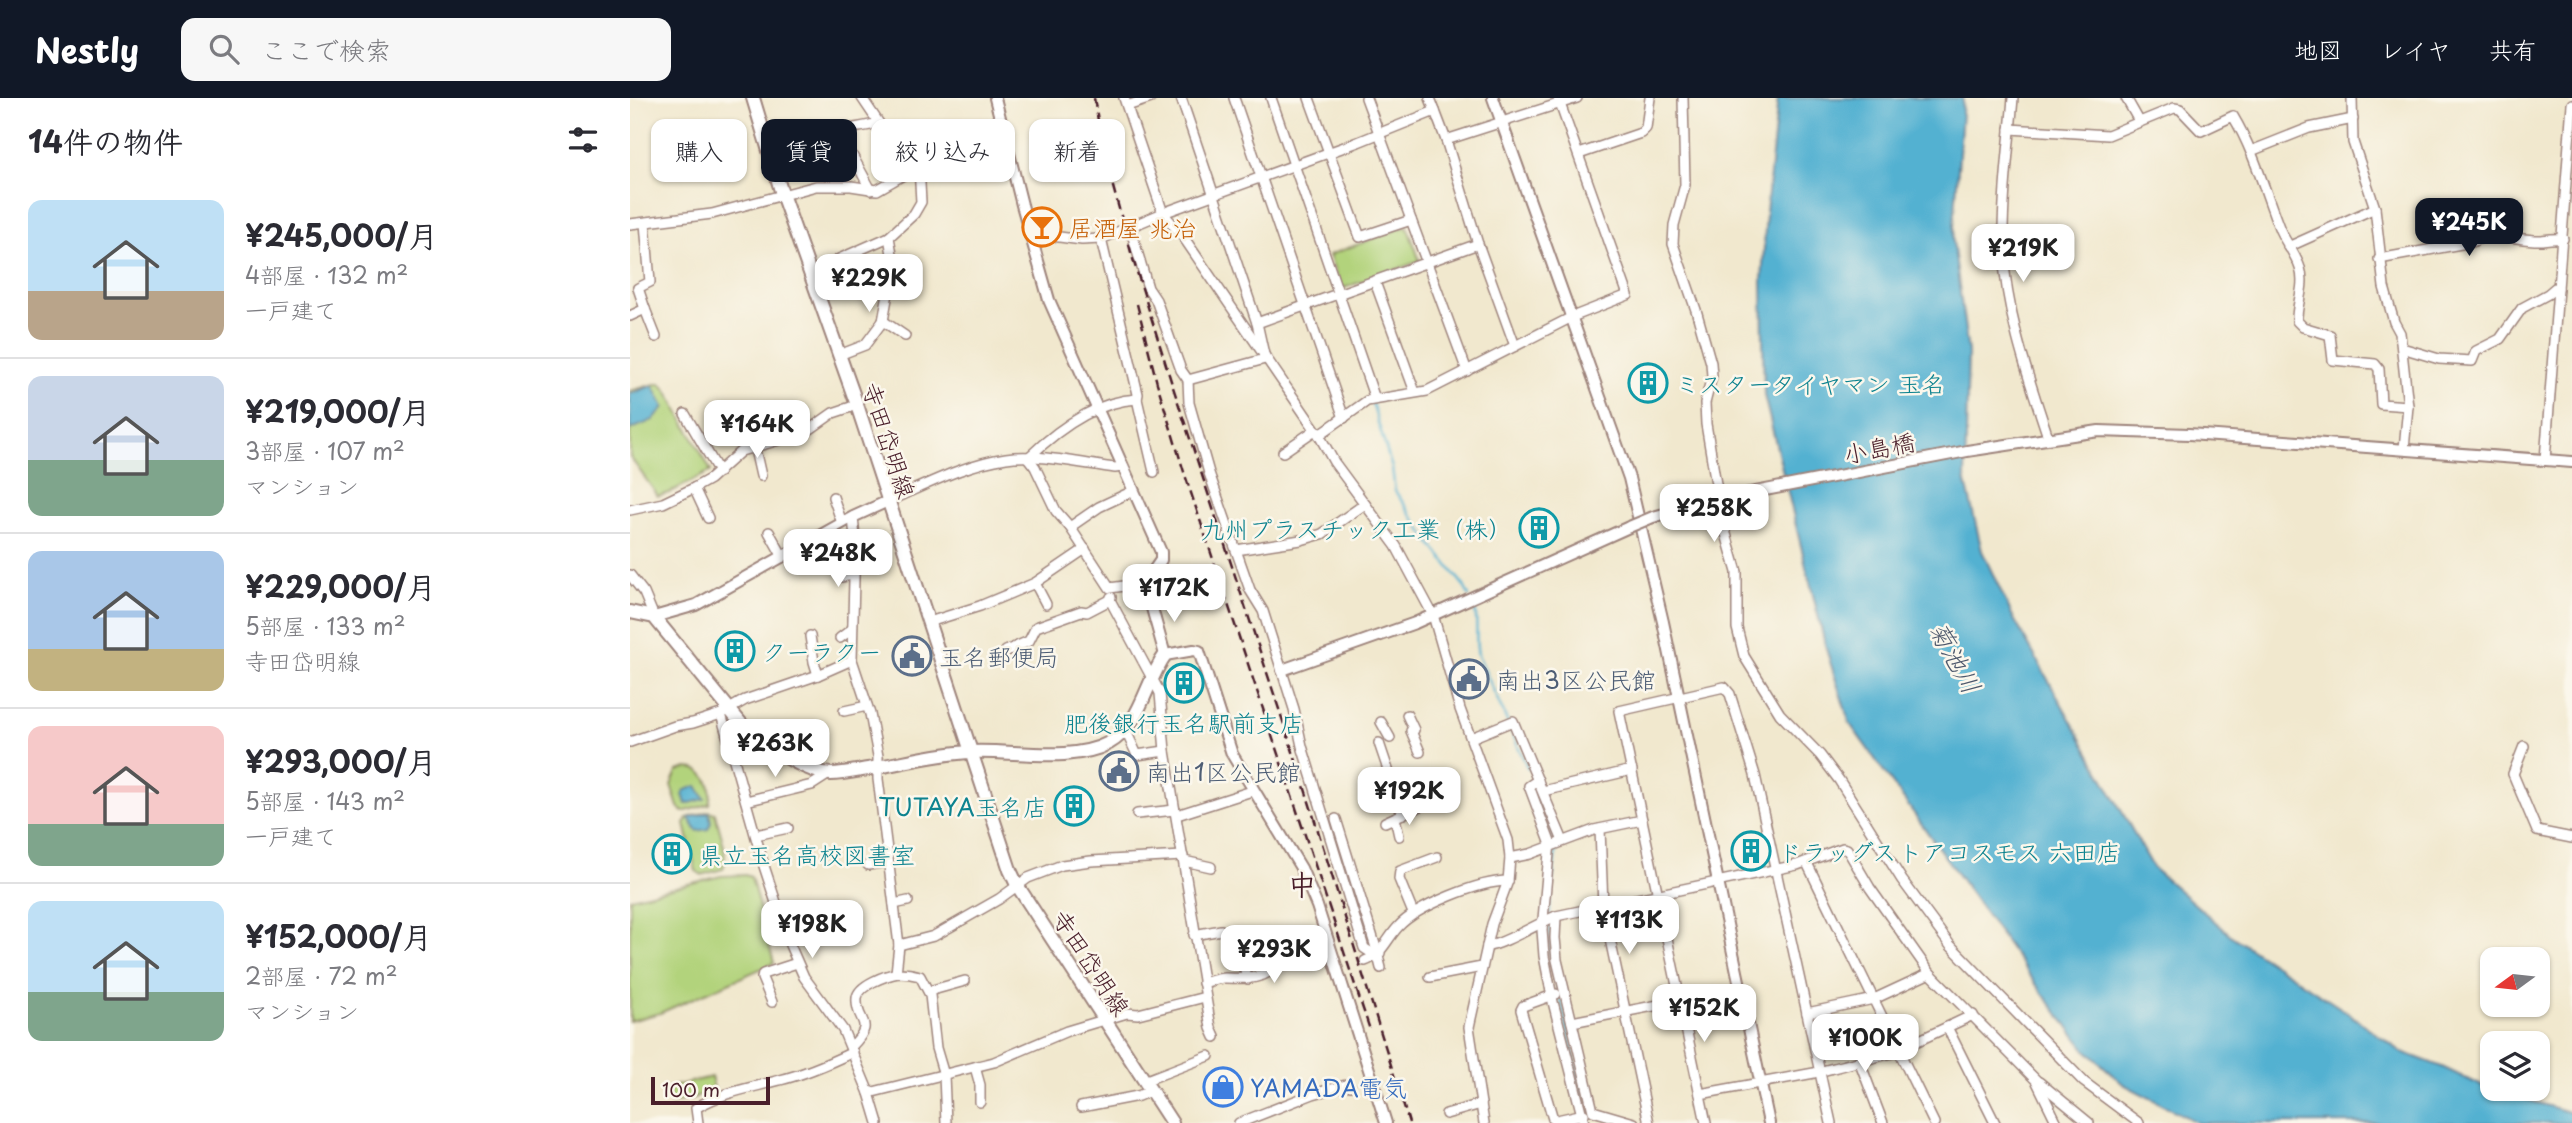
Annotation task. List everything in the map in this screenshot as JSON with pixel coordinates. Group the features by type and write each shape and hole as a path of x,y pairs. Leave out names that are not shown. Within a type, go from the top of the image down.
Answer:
{"main road":[{"name":"寺田岱明線","path":"753,98 761,125"},
{"name":"寺田岱明線","path":"778,182 857,405 970,752 1017,885 1172,1123"},
{"path":"630,612 654,617 726,711 743,726 786,758 829,774 970,752 1079,753 1111,742 1134,717 1165,655"}],"street":[{"path":"862,98 875,119"},
{"path":"995,98 1000,119"},
{"path":"1151,98 1125,102 1163,213 1184,237 1317,433 1334,463 1396,546 1433,615 1471,738 1508,840 1508,881 1487,946 1469,1027 1484,1123"},
{"path":"1181,98 1258,323 1265,359"},
{"path":"1234,98 1344,418"},
{"path":"1270,98 1290,167 1372,400"},
{"path":"1309,98 1360,237 1411,220"},
{"path":"1366,98 1467,371"},
{"path":"1430,98 1515,346"},
{"path":"1493,98 1629,478 1663,622 1769,1123"},
{"path":"1446,140 1502,123 1559,101 1577,98"},
{"path":"1579,154 1641,133 1646,128 1650,98"},
{"path":"1683,98 1685,178 1674,225 1674,244 1711,363 1712,376 1704,404 1723,498 1722,520 1737,572 1737,628 1744,656 1780,714 1820,755 1839,780 1902,880 1950,945 2084,1082 2138,1123"},
{"path":"2013,98 2003,248 2022,356 2044,438"},
{"path":"2126,98 2139,121"},
{"path":"2352,98 2353,142 2375,208 2379,259 2388,302 2400,334 2408,406 2404,449"},
{"path":"1283,452 1372,400 1427,391 1572,317 1628,295 1559,101"},
{"path":"2545,460 2572,104"},
{"path":"2010,129 2108,135 2174,108 2180,109 2201,131 2233,116 2251,151 2288,247 2300,266 2302,280 2297,321 2303,327 2330,335 2333,360 2375,364 2379,369 2381,404 2408,406"},
{"path":"1031,235 1101,239 1213,193 1328,153 1435,111"},
{"path":"2251,151 2309,128 2353,119"},
{"path":"857,164 871,190"},
{"path":"1015,176 1052,308 1161,552 1161,560 1145,583 1110,588 1070,527 1056,511 1028,458"},
{"path":"630,225 712,214 821,185 881,190 893,182"},
{"path":"839,259 889,237 914,214 921,202 920,182"},
{"path":"2288,247 2375,208"},
{"path":"645,222 650,282 638,288 656,337"},
{"path":"1130,228 1148,288 1156,300 1181,370 1188,380 1189,403 1201,448 1250,590 1263,611 1364,948 1370,953 1378,953"},
{"path":"2379,259 2472,243 2482,236 2563,239"},
{"path":"839,355 865,345 883,321 892,271 889,237"},
{"path":"1101,239 1154,472"},
{"path":"1258,323 1478,244"},
{"path":"1375,282 1415,392"},
{"path":"2402,348 2439,359 2472,360 2476,351 2507,332 2522,308 2558,288"},
{"path":"630,316 645,309"},
{"path":"883,321 905,336"},
{"path":"1188,380 1265,359"},
{"path":"1028,458 1072,422 1097,409 1137,399"},
{"path":"630,510 663,503 719,472 741,451 754,445 806,432 832,413 857,405"},
{"path":"685,414 719,472"},
{"name":"小島橋","path":"1282,670 1433,615 1653,517 1723,498 2044,438 2099,431 2140,431 2572,462"},
{"path":"754,445 761,477"},
{"path":"630,575 644,593 654,617 696,605 853,517 983,463 1008,458 1028,458 1122,467"},
{"path":"694,488 708,518"},
{"path":"1070,527 1099,507 1133,491"},
{"path":"833,497 842,523"},
{"path":"1236,550 1322,534 1365,504"},
{"path":"853,517 852,660 870,714 879,767 899,945 896,973"},
{"path":"769,531 783,557"},
{"path":"929,622 980,606 1035,583 1085,549"},
{"path":"841,577 853,575"},
{"path":"1035,583 1046,604"},
{"path":"1145,583 1165,655 1194,650 1199,652 1232,754 1301,868 1325,930 1386,1123"},
{"path":"1076,621 1110,600 1114,589"},
{"path":"1110,600 1160,693 1165,751 1194,935 1211,1028 1215,1037"},
{"path":"1006,651 1029,641 1036,627 1046,622 1056,622 1081,611 1087,612"},
{"path":"840,638 852,629"},
{"path":"810,636 818,675"},
{"path":"630,742 726,711 760,694 818,675 852,660"},
{"path":"1706,1123 1619,711 1724,687 1730,694 1755,775 1778,870 1831,1123"},
{"path":"844,711 867,706"},
{"path":"726,711 746,801 777,909 804,977 843,1030 852,1049 878,1123"},
{"path":"1407,715 1420,752"},
{"path":"1471,738 1513,721 1535,782 1543,791 1556,844 1544,956 1572,1022 1586,1115"},
{"path":"1381,722 1390,738"},
{"path":"1125,729 1137,755 1165,751"},
{"path":"1379,743 1399,816 1399,836"},
{"path":"2524,746 2513,774 2537,831 2572,838"},
{"path":"1543,791 1632,770"},
{"path":"746,801 812,785 829,774"},
{"path":"1535,782 1529,786 1556,844"},
{"path":"1137,814 1176,812 1252,791"},
{"path":"1385,822 1420,806"},
{"path":"1336,819 1381,968"},
{"path":"1510,858 1600,829 1642,820"},
{"path":"756,835 788,828"},
{"path":"1600,829 1603,906 1649,1123"},
{"path":"1487,946 1494,946 1550,918 1778,870 1807,863 1843,848 1847,849 1870,888 1930,973 2036,1080 2089,1123"},
{"path":"1413,913 1399,879 1400,871 1437,857"},
{"path":"899,945 934,936 999,899 1028,878 1062,865 1091,861 1184,859 1211,867"},
{"path":"868,865 888,862"},
{"path":"1807,863 1934,1123"},
{"path":"1365,961 1378,953 1413,913 1453,895 1493,882 1508,881"},
{"path":"894,904 908,901"},
{"path":"1194,935 1221,930"},
{"path":"1203,983 1223,978 1248,979 1273,969 1306,936 1325,930"},
{"path":"772,1002 762,978 763,974 797,963"},
{"path":"1430,977 1482,967"},
{"path":"1244,968 1248,979"},
{"path":"698,1123 696,1108 708,1101 752,1086 782,1080 852,1049 865,1030 857,1000 859,993 865,987 896,973 920,976 929,991 936,1048 944,1075 946,1123"},
{"path":"1807,1013 1874,999 1930,973"},
{"path":"929,991 965,981"},
{"path":"1558,994 1523,1006 1521,1010 1553,1119 1586,1115 1634,1123"},
{"path":"1558,994 1586,1115"},
{"path":"869,1093 994,1062 1067,1031 1127,1013 1138,1014 1205,997"},
{"path":"1572,1022 1679,1001"},
{"path":"1700,1094 1819,1072 1892,1052 1973,1015"},
{"path":"1947,1027 1995,1123"},
{"path":"1081,1107 1138,1096 1147,1086 1209,1056"},
{"path":"1859,1060 1883,1123"},
{"path":"975,1067 981,1102"},
{"path":"2036,1080 2057,1123"},
{"path":"1239,1123 1314,1094 1350,1086"},
{"path":"1446,1114 1481,1104"}],"green space":[{"path":"1407,226 1420,261 1341,289 1329,255"},
{"path":"661,384 667,390 711,471 658,496 630,457 630,391"},
{"path":"687,768 704,775 709,785 710,797 709,804 683,812 678,807 671,785 677,771"},
{"path":"709,811 715,813 725,862 723,869 702,875 696,871 685,824 687,818"},
{"path":"721,876 751,877 774,963 660,1013 630,1021 630,898"},
{"path":"711,1077 715,1092 671,1104 667,1088"}],"water":[{"name":"菊池川","path":"1778,98 1963,98 1953,241 1968,352 1965,478 1982,551 2014,619 2154,869 2233,937 2402,1052 2480,1085 2480,1101 2531,1101 2572,1113 2572,1123 2198,1123 2123,1084 2087,1051 2043,994 1850,724 1827,652 1764,395 1762,282"},
{"path":"651,386 664,407 653,420 630,430 630,394"},
{"path":"697,786 705,799 686,804 683,794 685,790"},
{"path":"709,812 711,822 708,829 697,831 689,818"}],"waterway":[{"path":"1372,403 1392,468 1395,491 1469,596"},
{"path":"1472,602 1476,615 1478,655 1528,769"},
{"path":"1547,814 1555,841"},
{"path":"1556,848 1549,948 1589,1123"}],"railway":[{"path":"1094,98 1104,154 1132,256 1301,776 1409,1123"},
{"path":"1137,304 1184,472 1370,1030"}],"place":[{"name":"居酒屋 兆治","path":"1042,227"},
{"name":"ミスタータイヤマン 玉名","path":"1648,383"},
{"name":"九州プラスチック工業（株）","path":"1539,528"},
{"name":"クーラクー","path":"735,651"},
{"name":"玉名郵便局","path":"912,656"},
{"name":"南出3区公民館","path":"1469,679"},
{"name":"肥後銀行玉名駅前支店","path":"1184,683"},
{"name":"南出1区公民館","path":"1119,771"},
{"name":"TUTAYA玉名店","path":"1074,806"},
{"name":"ドラッグストアコスモス 六田店","path":"1751,851"},
{"name":"県立玉名高校図書室","path":"672,854"},
{"name":"YAMADA電気","path":"1223,1087"}],"district":[{"name":"中","path":"1302,883"}]}
